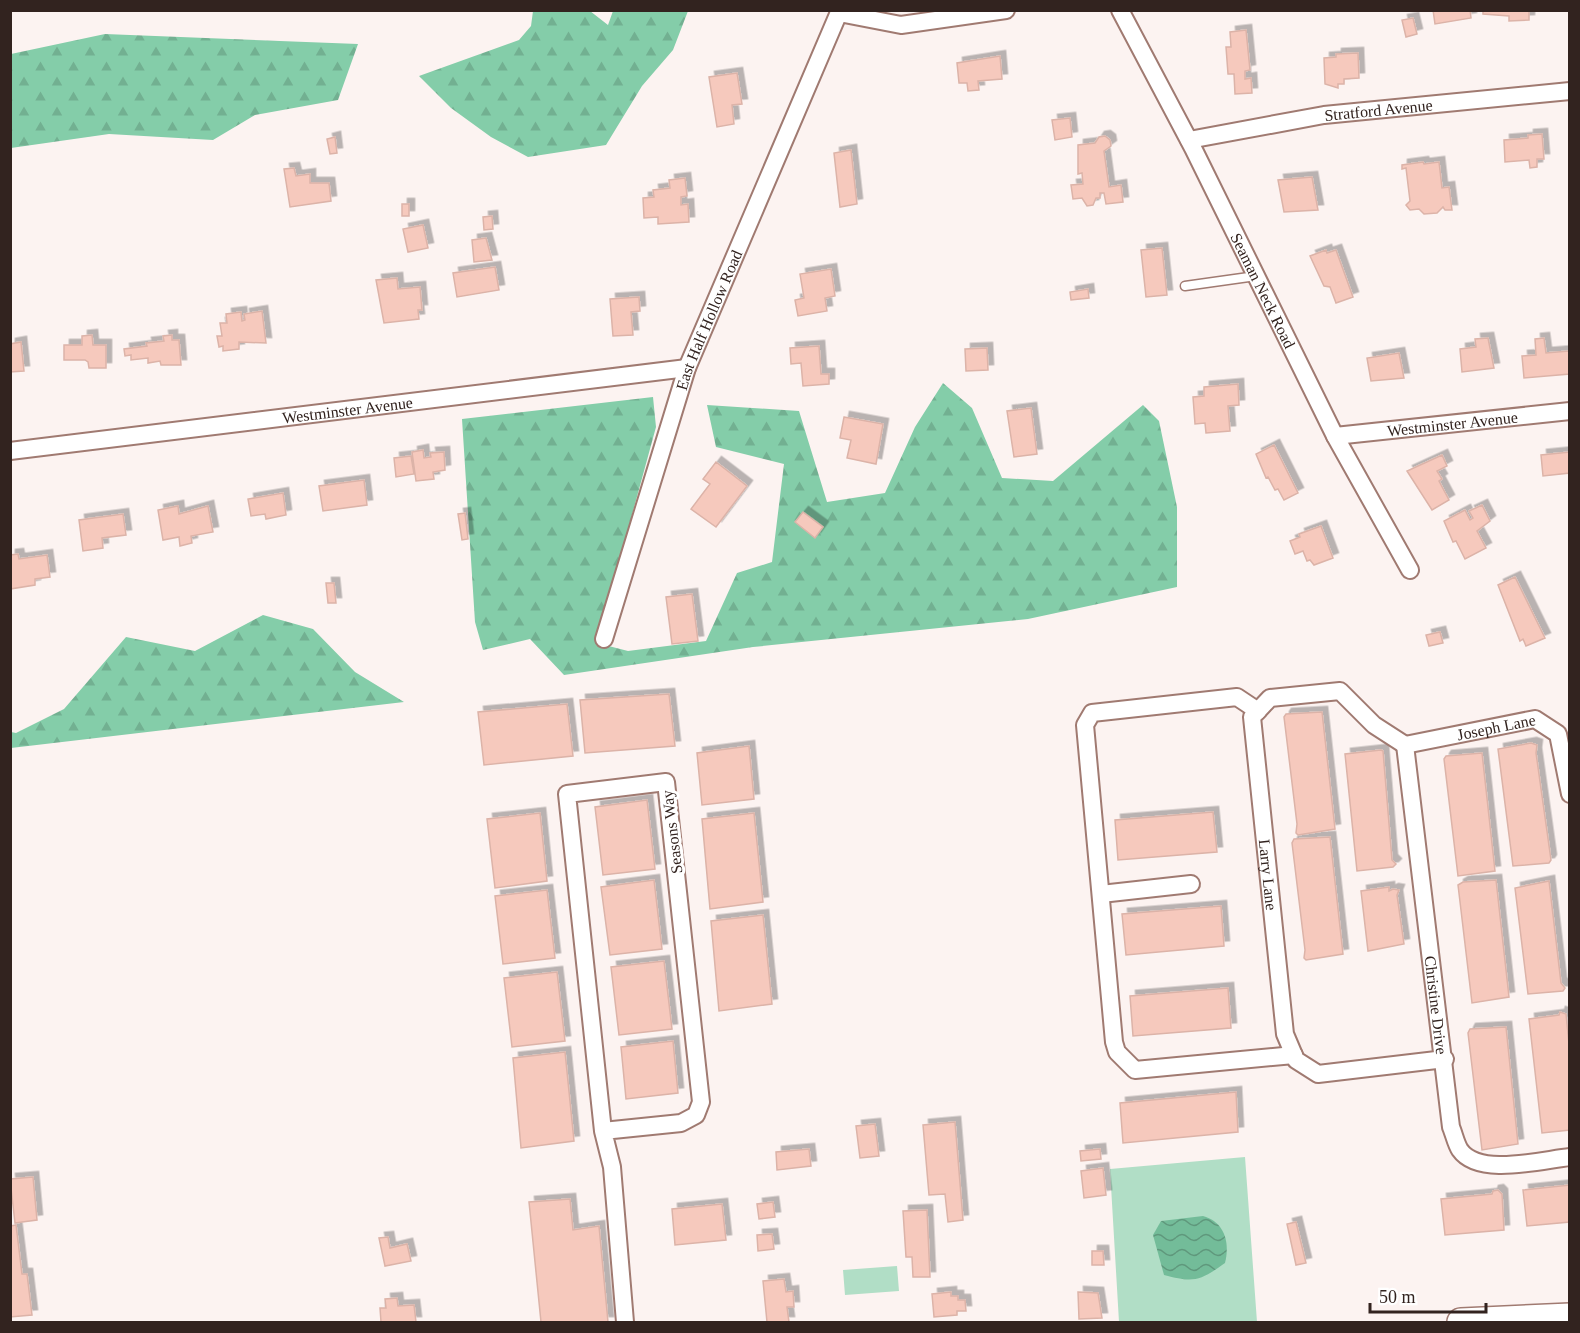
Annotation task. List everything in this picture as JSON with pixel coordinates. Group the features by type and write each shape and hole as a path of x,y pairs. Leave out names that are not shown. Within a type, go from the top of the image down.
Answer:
{"main road":[{"path":"1461,1323 1565,1312"}],"street":[{"path":"840,12 901,25 1006,10"},
{"name":"Seaman Neck Road","path":"1120,10 1189,140 1335,436 1410,570"},
{"name":"East Half Hollow Road","path":"604,639 687,368 840,12"},
{"name":"Stratford Avenue","path":"1189,140 1324,115 1569,91"},
{"name":"Westminster Avenue","path":"10,451 687,368"},
{"name":"Westminster Avenue","path":"1335,436 1569,411"},
{"path":"1405,745 1374,725 1340,691 1270,698 1258,711 1237,698 1092,713 1085,725 1114,1042 1117,1052 1135,1070 1293,1055 1296,1060 1318,1074 1445,1059"},
{"name":"Larry Lane","path":"1258,711 1252,717 1255,755 1285,1034 1293,1055"},
{"name":"Joseph Lane","path":"1405,745 1535,719 1558,734 1569,794"},
{"name":"Christine Drive","path":"1405,745 1445,1059 1451,1127 1460,1150 1473,1161 1488,1166 1569,1157"},
{"name":"Seasons Way","path":"603,1131 681,1123 696,1115 701,1102 666,782 567,794 603,1131 612,1167 625,1323"},
{"path":"1101,894 1191,884"}],"lane":[{"path":"1185,286 1256,276"}],"shaded area":[{"path":"1245,1157 1257,1322 1119,1322 1110,1169"},
{"path":"897,1266 899,1291 845,1295 843,1270"}],"green space":[{"path":"533,11 590,11 608,25 613,11 688,11 673,50 642,86 606,145 528,157 491,137 451,108 419,76 519,40 531,26"},
{"path":"105,34 358,44 338,100 255,115 213,140 109,134 11,148 11,54"},
{"path":"943,383 972,408 1002,478 1053,481 1143,405 1159,421 1177,507 1177,587 1028,619 753,647 564,675 530,639 483,650 475,622 462,419 653,397 656,427 597,643 628,651 706,641 737,573 772,562 784,464 716,447 707,405 799,411 827,502 885,493 915,427"},
{"path":"263,615 313,629 355,672 404,702 11,748 11,732 16,733 64,709 126,637 195,651"}],"water":[{"path":"1203,1216 1216,1223 1224,1234 1227,1248 1225,1263 1209,1274 1196,1279 1164,1275 1153,1235 1161,1221"}],"building":[{"path":"1433,10 1470,10 1471,18 1435,24"},
{"path":"1483,10 1529,10 1529,20 1509,21 1509,16 1483,14"},
{"path":"1413,18 1417,34 1406,37 1402,20"},
{"path":"1246,30 1250,70 1245,71 1245,79 1251,78 1252,93 1235,94 1234,74 1228,74 1226,47 1231,47 1230,32"},
{"path":"1358,53 1359,78 1344,79 1344,84 1338,84 1338,88 1325,84 1324,58 1336,57 1336,54"},
{"path":"1000,56 1002,79 978,81 979,90 968,91 967,83 959,83 957,63"},
{"path":"737,73 742,104 732,105 734,124 717,127 709,77"},
{"path":"1070,118 1072,137 1055,140 1052,120"},
{"path":"1542,134 1544,159 1537,159 1537,167 1530,168 1529,160 1505,162 1504,140"},
{"path":"1105,136 1110,140 1111,146 1104,151 1109,187 1121,185 1123,202 1106,204 1104,193 1100,193 1100,198 1096,198 1093,205 1087,206 1082,198 1073,199 1071,185 1083,184 1082,173 1078,174 1078,145 1095,143 1099,137"},
{"path":"335,137 337,153 330,154 327,139"},
{"path":"851,150 857,204 840,207 834,153"},
{"path":"1423,162 1424,164 1439,162 1442,188 1449,187 1452,210 1445,210 1443,207 1437,213 1424,214 1419,209 1410,210 1406,205 1410,201 1406,168 1402,169 1402,165"},
{"path":"294,168 296,176 310,174 310,183 329,183 331,201 290,207 284,169"},
{"path":"1312,177 1318,210 1284,212 1278,180"},
{"path":"685,178 687,196 681,197 681,205 688,204 689,222 658,224 658,217 644,218 643,198 654,197 653,190 670,188 669,180"},
{"path":"402,204 409,204 409,216 402,216"},
{"path":"492,216 493,229 484,230 483,217"},
{"path":"423,225 428,248 408,252 403,229"},
{"path":"486,238 492,260 474,262 472,240"},
{"path":"1162,248 1167,295 1146,297 1141,250"},
{"path":"1326,250 1327,253 1336,250 1353,297 1336,303 1330,287 1324,286 1310,256"},
{"path":"495,267 499,290 457,297 453,273"},
{"path":"831,269 835,296 825,298 827,311 798,316 795,300 804,298 800,274"},
{"path":"397,278 398,289 420,287 422,310 418,310 419,319 384,323 376,280"},
{"path":"1088,289 1089,298 1071,300 1070,292"},
{"path":"639,297 640,311 631,312 633,335 613,336 610,299"},
{"path":"262,311 266,343 239,342 239,349 223,351 223,346 219,347 217,336 222,336 220,323 227,323 226,314 241,312 242,321 245,320 244,314"},
{"path":"92,335 93,345 106,345 106,368 89,368 85,360 64,360 64,345 82,345 82,336"},
{"path":"172,335 172,340 179,340 181,365 161,365 160,361 148,363 148,358 131,360 131,355 125,356 124,349 147,346 146,343 164,341 163,336"},
{"path":"1488,338 1494,368 1462,372 1460,349 1476,347 1475,339"},
{"path":"1544,338 1546,353 1569,351 1570,374 1524,378 1522,356 1536,355 1535,339"},
{"path":"21,342 24,371 10,372 10,344"},
{"path":"819,346 821,374 829,374 829,384 803,386 801,363 791,364 790,348"},
{"path":"987,348 988,370 966,371 965,349"},
{"path":"1399,353 1404,378 1371,381 1367,358"},
{"path":"1238,384 1239,405 1228,406 1230,431 1206,433 1205,423 1195,424 1193,397 1204,396 1204,387"},
{"path":"1031,408 1037,454 1014,457 1007,411"},
{"path":"844,417 883,424 876,464 847,458 851,440 840,438"},
{"path":"1274,445 1298,493 1284,500 1278,489 1275,490 1268,477 1266,478 1256,454"},
{"path":"423,450 424,458 431,457 430,453 444,452 445,470 433,472 434,479 416,481 412,452"},
{"path":"1570,452 1570,473 1543,476 1541,455"},
{"path":"1442,455 1447,466 1437,471 1442,479 1439,481 1449,500 1432,510 1407,471"},
{"path":"411,456 414,474 396,477 394,458"},
{"path":"716,462 747,486 716,527 691,509 710,484 703,479"},
{"path":"364,480 367,505 323,511 319,486"},
{"path":"283,493 286,515 266,519 265,514 251,516 248,499"},
{"path":"1482,505 1490,521 1477,531 1486,548 1465,559 1456,541 1453,542 1444,521 1465,510 1470,520 1473,518 1469,511"},
{"path":"178,506 179,514 208,506 213,532 191,536 192,543 180,546 179,537 163,540 158,510"},
{"path":"803,512 823,527 815,538 795,522"},
{"path":"465,513 468,539 462,540 458,514"},
{"path":"123,514 126,535 102,538 103,548 83,551 79,520"},
{"path":"1321,526 1333,558 1314,565 1310,560 1307,561 1303,551 1295,554 1290,541 1300,537 1299,534"},
{"path":"18,554 19,559 47,555 50,577 35,579 35,585 10,589 10,555"},
{"path":"1515,577 1545,638 1526,646 1523,639 1520,641 1498,585"},
{"path":"326,583 334,583 336,603 328,603"},
{"path":"692,594 698,641 672,644 666,597"},
{"path":"1440,632 1443,643 1429,646 1426,635"},
{"path":"669,694 675,746 585,753 580,700"},
{"path":"567,704 573,756 484,765 478,712"},
{"path":"1322,712 1335,829 1298,835 1284,717 1286,714"},
{"path":"1531,743 1537,745 1536,753 1551,860 1549,863 1513,866 1498,749"},
{"path":"749,746 754,799 702,805 697,753"},
{"path":"1383,751 1392,860 1396,864 1393,867 1357,871 1345,754"},
{"path":"1482,753 1495,871 1458,876 1444,759 1446,756"},
{"path":"647,800 655,869 603,875 595,807"},
{"path":"1213,812 1217,852 1118,860 1115,820"},
{"path":"540,813 547,881 495,888 487,819"},
{"path":"754,813 763,902 710,909 702,819"},
{"path":"1330,837 1343,954 1306,960 1292,843 1294,839"},
{"path":"654,880 662,949 610,955 601,887"},
{"path":"1496,880 1509,997 1472,1003 1458,885 1463,882"},
{"path":"1549,881 1561,983 1565,988 1563,991 1528,994 1515,888"},
{"path":"1389,887 1389,891 1399,890 1397,895 1404,944 1368,951 1361,891"},
{"path":"547,890 555,958 503,964 495,896"},
{"path":"1221,906 1224,946 1126,955 1122,914"},
{"path":"763,915 772,1004 719,1011 711,921"},
{"path":"664,961 672,1029 619,1035 611,967"},
{"path":"557,972 565,1041 512,1047 504,978"},
{"path":"1228,988 1231,1028 1133,1036 1130,996"},
{"path":"1560,1012 1566,1014 1570,1054 1570,1130 1542,1133 1529,1019 1559,1015"},
{"path":"1506,1027 1518,1144 1482,1150 1468,1033 1470,1029"},
{"path":"673,1041 678,1093 626,1099 621,1047"},
{"path":"565,1052 574,1141 521,1148 513,1058"},
{"path":"1236,1092 1238,1132 1123,1143 1120,1103"},
{"path":"955,1122 963,1220 948,1222 945,1194 929,1195 923,1125"},
{"path":"875,1124 879,1156 860,1158 856,1126"},
{"path":"809,1149 811,1166 777,1170 776,1152"},
{"path":"1100,1149 1101,1159 1081,1161 1080,1151"},
{"path":"1103,1168 1106,1195 1084,1198 1081,1171"},
{"path":"33,1177 37,1220 15,1223 10,1179"},
{"path":"1570,1185 1570,1222 1527,1226 1523,1190"},
{"path":"1498,1190 1502,1194 1504,1230 1445,1235 1441,1199 1492,1194 1493,1191"},
{"path":"570,1199 573,1230 599,1226 608,1322 541,1322 529,1202"},
{"path":"773,1202 775,1217 759,1219 757,1204"},
{"path":"722,1204 726,1240 675,1245 672,1209"},
{"path":"927,1210 930,1277 913,1277 912,1257 906,1257 903,1211"},
{"path":"1296,1222 1306,1263 1296,1265 1287,1224"},
{"path":"16,1225 22,1274 27,1274 32,1315 10,1317 10,1226"},
{"path":"772,1234 774,1249 758,1251 757,1235"},
{"path":"388,1237 390,1248 407,1244 411,1261 385,1266 379,1238"},
{"path":"1092,1251 1103,1251 1104,1265 1092,1265"},
{"path":"784,1279 786,1292 793,1291 794,1307 787,1307 789,1322 767,1322 763,1281"},
{"path":"951,1292 951,1296 958,1296 958,1300 965,1300 966,1311 957,1311 957,1315 934,1317 932,1294"},
{"path":"1078,1292 1098,1293 1102,1318 1079,1319"},
{"path":"397,1298 398,1306 414,1305 416,1322 381,1322 380,1308 386,1308 385,1299"}]}
